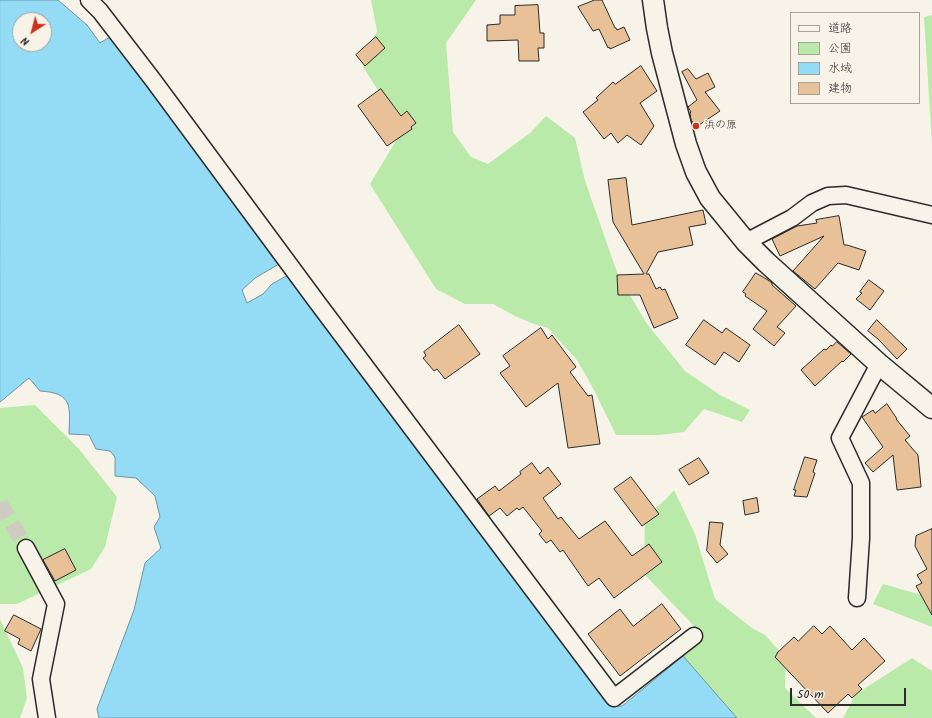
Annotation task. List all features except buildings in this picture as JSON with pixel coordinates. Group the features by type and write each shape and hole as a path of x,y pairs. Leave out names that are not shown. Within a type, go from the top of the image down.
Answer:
{"street":[{"path":"89,0 100,11 154,80 317,302 614,698 694,636"},
{"path":"653,0 662,54 686,144 694,167 710,198 746,242 766,262 879,364 932,408"},
{"path":"746,242 792,218 812,203 828,196 846,195 932,215"},
{"path":"857,598 861,538 861,483 840,438 879,364"},
{"path":"26,548 56,604 41,679 47,718"}],"green space":[{"path":"371,0 476,0 446,43 453,132 471,157 488,164 530,133 546,116 575,138 585,181 618,275 647,324 685,371 720,395 750,410 742,422 704,409 684,432 659,435 616,435 593,388 577,360 548,328 515,316 493,304 465,304 436,289 370,184 403,129 363,67 377,31"},
{"path":"932,15 932,144 924,17"},
{"path":"35,405 79,449 117,497 105,547 91,569 17,604 0,604 0,408"},
{"path":"674,490 695,534 715,599 752,628 765,635 786,658 785,688 816,718 737,718 683,656 694,626 644,574 645,517"},
{"path":"883,584 932,598 932,627 873,604"},
{"path":"0,619 23,668 27,698 20,718 0,718"},
{"path":"912,658 932,671 932,718 843,718 856,694"}],"water":[{"path":"0,0 58,0 87,25 100,43 110,37 279,264 255,278 242,290 247,303 263,294 272,284 288,275 610,706 622,706 683,656 737,718 99,718 97,709 134,610 145,563 161,548 154,527 160,517 155,496 136,478 115,476 115,457 110,451 96,449 89,435 69,434 70,416 67,403 64,398 51,392 40,391 29,378 0,402"}],"tunnel":[{"path":"0,503 26,548"}],"place":[{"name":"浜の原","path":"696,126"}]}
